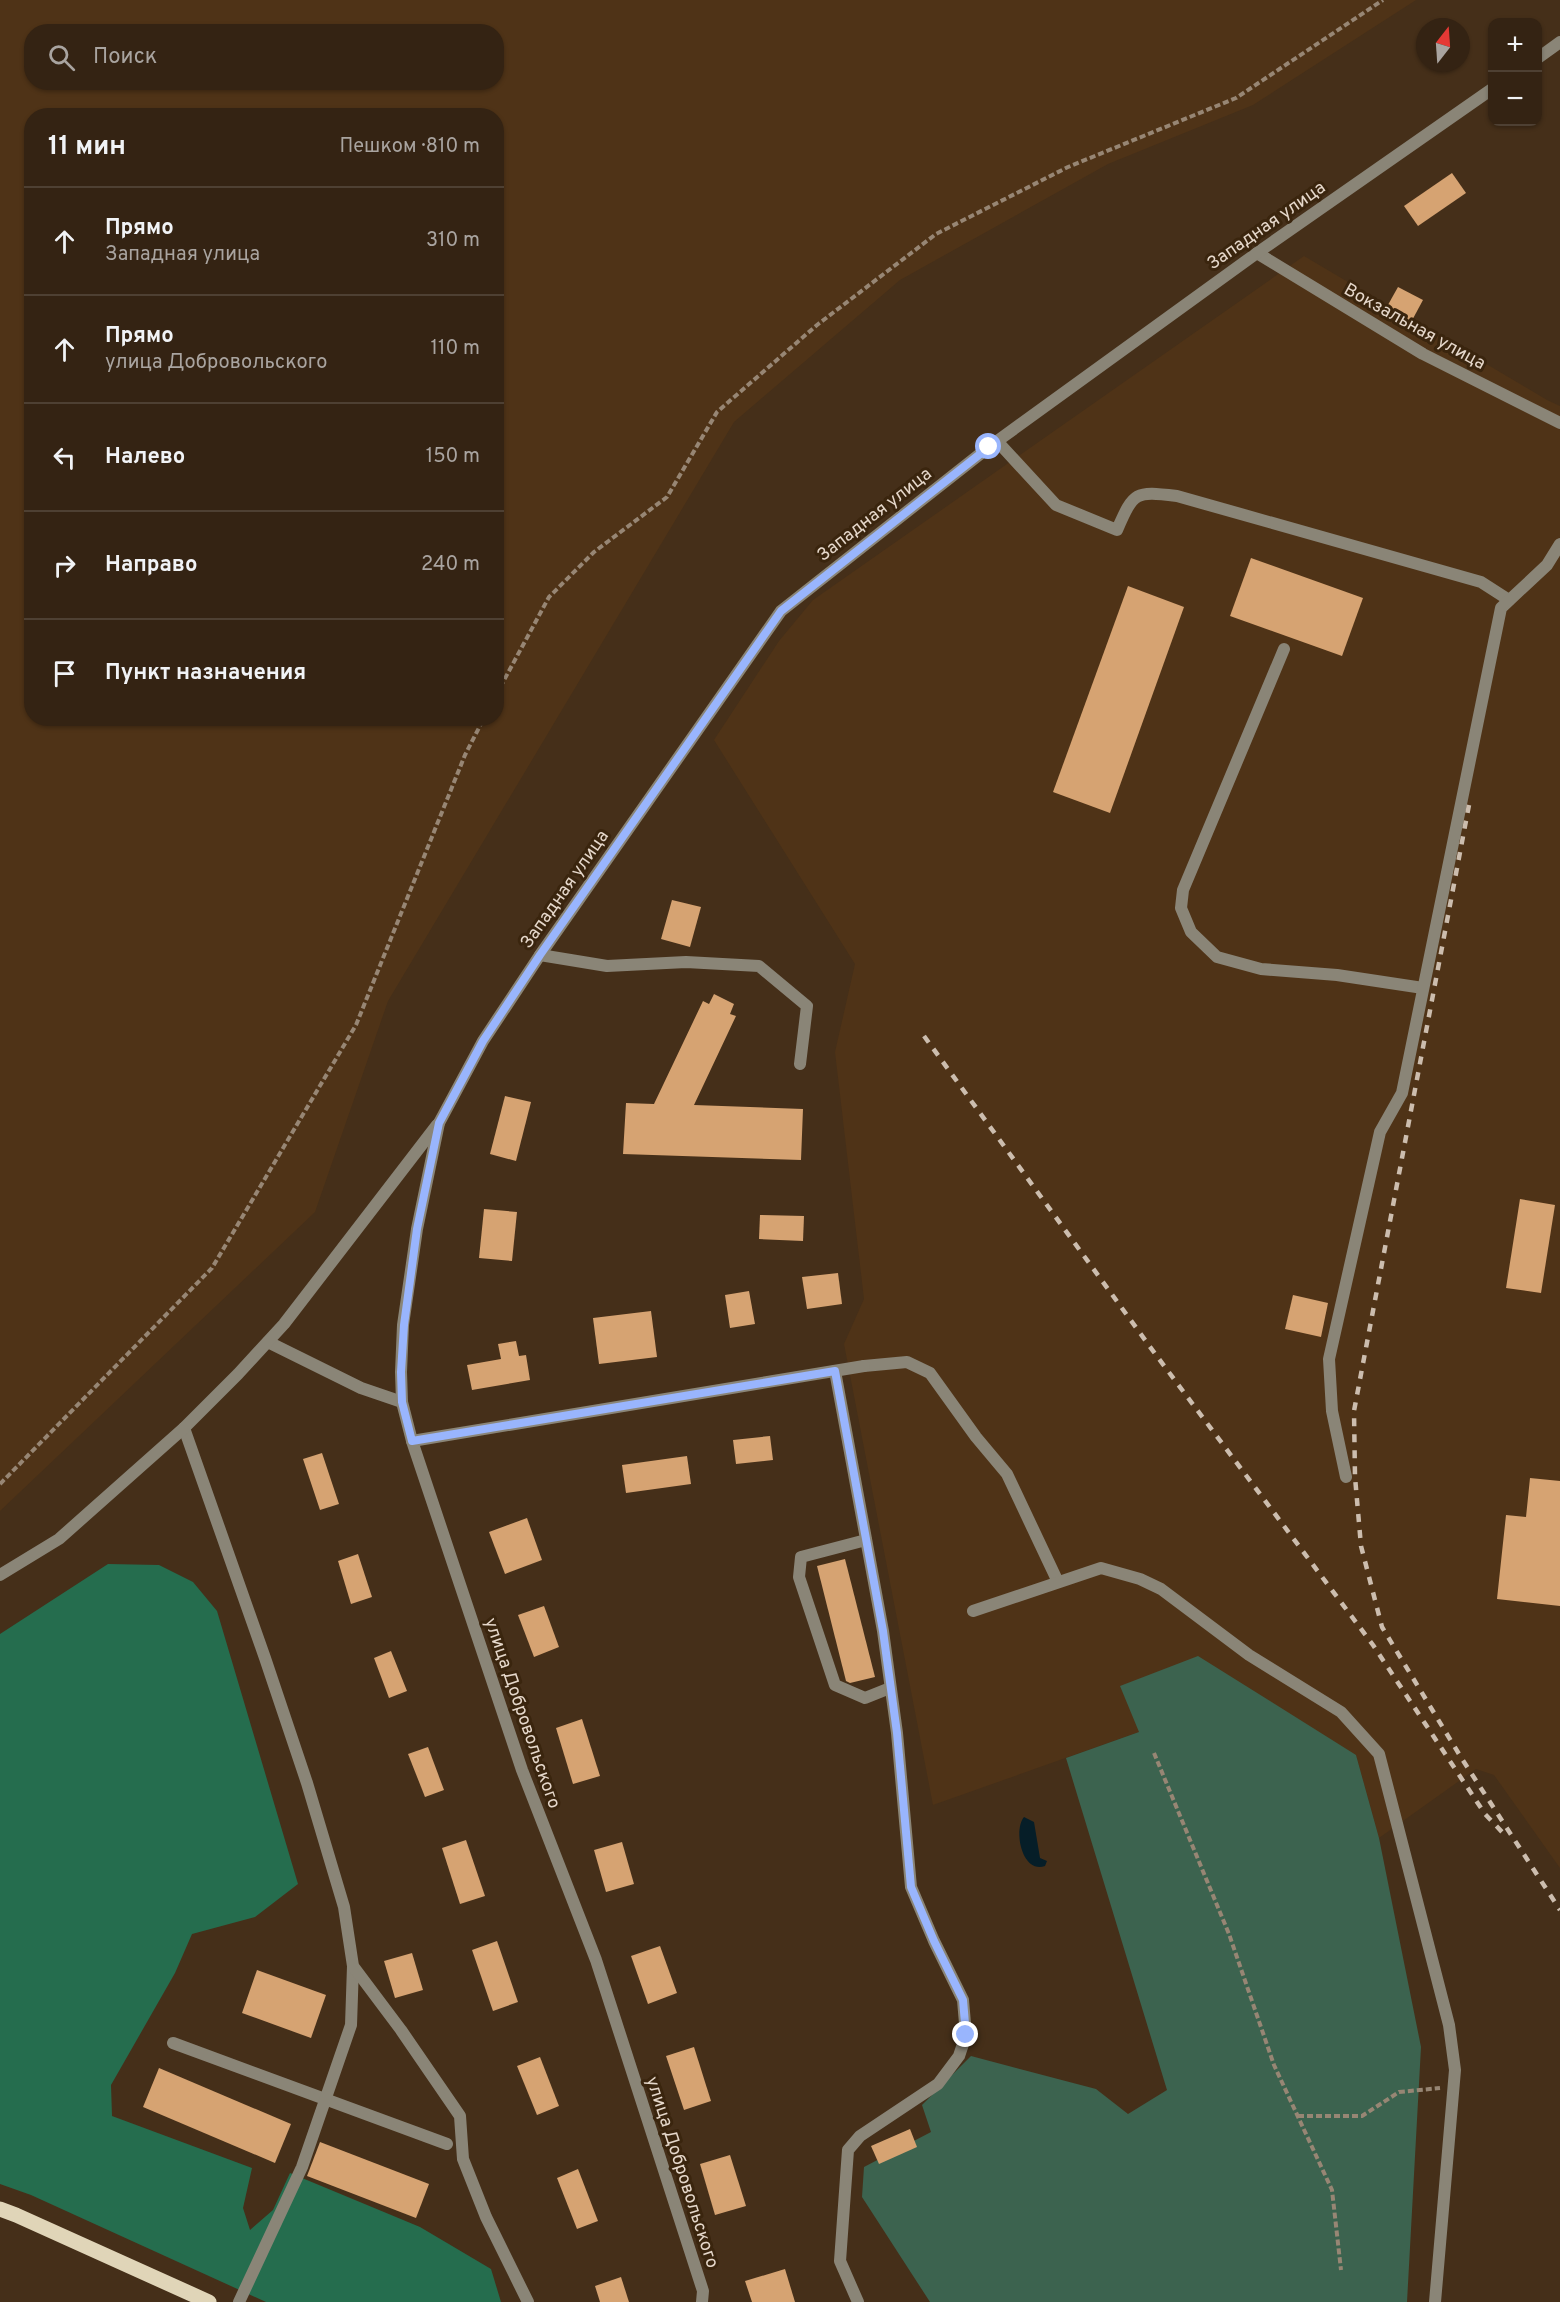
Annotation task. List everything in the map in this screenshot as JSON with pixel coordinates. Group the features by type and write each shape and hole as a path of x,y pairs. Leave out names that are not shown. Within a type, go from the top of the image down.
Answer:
{"main road":[{"path":"0,2209 210,2302"}],"street":[{"path":"1542,55 1560,42"},
{"name":"Западная улица","path":"439,1123 483,1041 540,955 781,611 997,441 1257,253 1488,92"},
{"name":"Вокзальная улица","path":"1257,253 1423,354 1560,423"},
{"path":"997,441 1056,504 1117,530 1129,502 1147,492 1177,496 1481,582 1509,600"},
{"path":"1346,1477 1332,1411 1329,1359 1380,1132 1402,1093 1502,608 1547,565 1560,544"},
{"path":"1284,649 1183,890 1180,908 1191,932 1217,957 1261,969 1337,975 1423,988"},
{"path":"540,955 608,966 686,962 759,966 807,1006 800,1064"},
{"path":"0,1575 58,1539 184,1428 268,1342 439,1123"},
{"name":"улица Добровольского","path":"439,1123 417,1229 404,1325 402,1402 412,1441 522,1770 596,1960 703,2291 702,2302"},
{"path":"268,1342 361,1388 402,1402"},
{"path":"412,1441 864,1366 907,1362 930,1373 976,1437 1007,1474 1058,1582"},
{"path":"835,1371 883,1631 911,1887 963,2000 966,2035 959,2056 938,2084 860,2136 848,2150 840,2261 858,2302"},
{"path":"184,1428 307,1782 344,1907 353,1966 351,2025 326,2099 302,2168 238,2302"},
{"path":"866,1540 801,1557 799,1577 834,1685 865,1698 891,1688"},
{"path":"974,1611 1101,1568 1140,1579 1161,1589 1249,1655 1341,1712 1379,1754 1449,2025 1455,2070 1435,2302"},
{"path":"353,1966 401,2030 460,2116 463,2159 486,2217 528,2302"},
{"path":"173,2043 447,2145"}],"path":[{"path":"504,680 549,597 594,552 667,497 717,412 817,325 936,234 1068,167 1236,98 1383,0"},
{"path":"0,1484 212,1268 356,1025 465,755 480,726"},
{"path":"1154,1753 1229,1934 1274,2065 1332,2190 1341,2270"},
{"path":"1298,2116 1362,2115 1399,2092 1454,2086"}],"shaded area":[{"path":"0,0 1416,0 1253,105 1108,164 900,280 734,422 388,1001 315,1212 0,1511"},
{"path":"1304,256 1560,406 1560,1868 1494,1775 1476,1769 1379,1838 1356,1755 1139,1732 933,1805 844,1344 864,1299 835,1052 855,964 714,740 779,641 813,600"}],"green space":[{"path":"108,1564 159,1565 193,1582 217,1611 298,1884 255,1917 192,1934 175,1973 111,2085 112,2116 252,2168 243,2208 250,2230 273,2210 290,2173 420,2227 491,2269 501,2302 266,2302 31,2195 0,2184 0,1634"},
{"path":"1198,1656 1356,1755 1379,1838 1421,2047 1407,2302 930,2302 862,2197 864,2167 931,2132 922,2105 971,2056 1096,2089 1128,2114 1167,2090 1066,1758 1139,1732 1120,1686"}],"water":[{"path":"1024,1817 1034,1822 1040,1858 1047,1861 1045,1866 1037,1867 1030,1864 1025,1857 1019,1831"}],"building":[{"path":"1452,173 1466,193 1418,226 1404,206"},
{"path":"1398,287 1423,300 1409,326 1384,312"},
{"path":"1251,558 1363,598 1342,656 1230,616"},
{"path":"1128,586 1184,607 1110,813 1053,792"},
{"path":"672,900 701,907 690,947 661,939"},
{"path":"714,994 734,1004 730,1014 736,1016 694,1105 803,1109 801,1160 623,1154 626,1103 654,1104 703,1001 709,1004"},
{"path":"505,1096 531,1102 516,1161 490,1154"},
{"path":"1520,1199 1555,1205 1541,1293 1506,1288"},
{"path":"484,1209 517,1212 512,1261 479,1258"},
{"path":"760,1215 804,1216 803,1241 759,1239"},
{"path":"838,1273 842,1304 807,1309 802,1277"},
{"path":"749,1291 755,1324 730,1328 725,1295"},
{"path":"1293,1295 1328,1303 1321,1337 1285,1329"},
{"path":"651,1311 657,1357 599,1364 593,1318"},
{"path":"516,1341 519,1356 526,1355 530,1380 472,1390 467,1365 501,1359 498,1344"},
{"path":"770,1436 773,1460 736,1464 733,1440"},
{"path":"322,1453 339,1504 320,1510 303,1459"},
{"path":"687,1456 691,1484 626,1493 622,1465"},
{"path":"1530,1478 1560,1481 1560,1606 1497,1599 1506,1515 1526,1517"},
{"path":"527,1518 542,1560 505,1574 489,1532"},
{"path":"358,1554 372,1597 351,1604 338,1561"},
{"path":"845,1559 875,1677 850,1683 846,1681 817,1566"},
{"path":"544,1606 559,1647 534,1657 518,1615"},
{"path":"391,1651 407,1691 389,1698 374,1658"},
{"path":"582,1719 600,1776 573,1784 556,1728"},
{"path":"428,1747 444,1790 425,1797 408,1754"},
{"path":"466,1840 485,1896 460,1904 442,1848"},
{"path":"622,1842 634,1884 606,1892 594,1850"},
{"path":"497,1941 518,2002 493,2011 472,1950"},
{"path":"660,1946 677,1993 648,2004 631,1956"},
{"path":"412,1953 423,1990 395,1998 384,1961"},
{"path":"257,1970 326,1995 311,2038 242,2013"},
{"path":"694,2047 711,2101 684,2110 666,2056"},
{"path":"540,2057 559,2106 537,2115 517,2066"},
{"path":"159,2068 291,2124 275,2163 143,2107"},
{"path":"910,2129 917,2147 879,2164 871,2146"},
{"path":"320,2142 429,2184 416,2218 307,2176"},
{"path":"730,2155 746,2206 715,2215 700,2164"},
{"path":"578,2169 598,2221 577,2229 557,2178"},
{"path":"785,2269 795,2302 752,2302 745,2281"},
{"path":"621,2277 629,2302 600,2302 595,2286"}],"railway":[{"path":"1469,805 1354,1411 1355,1477 1361,1546 1382,1627 1462,1759 1560,1910"},
{"path":"924,1036 1156,1355 1373,1645 1485,1814 1502,1832"}],"route":[{"path":"966,2035 963,2000 911,1887 897,1733 883,1631 835,1371 412,1441 402,1402 401,1372 404,1325 417,1229 439,1123 483,1041 540,955 781,611 989,447"}]}
